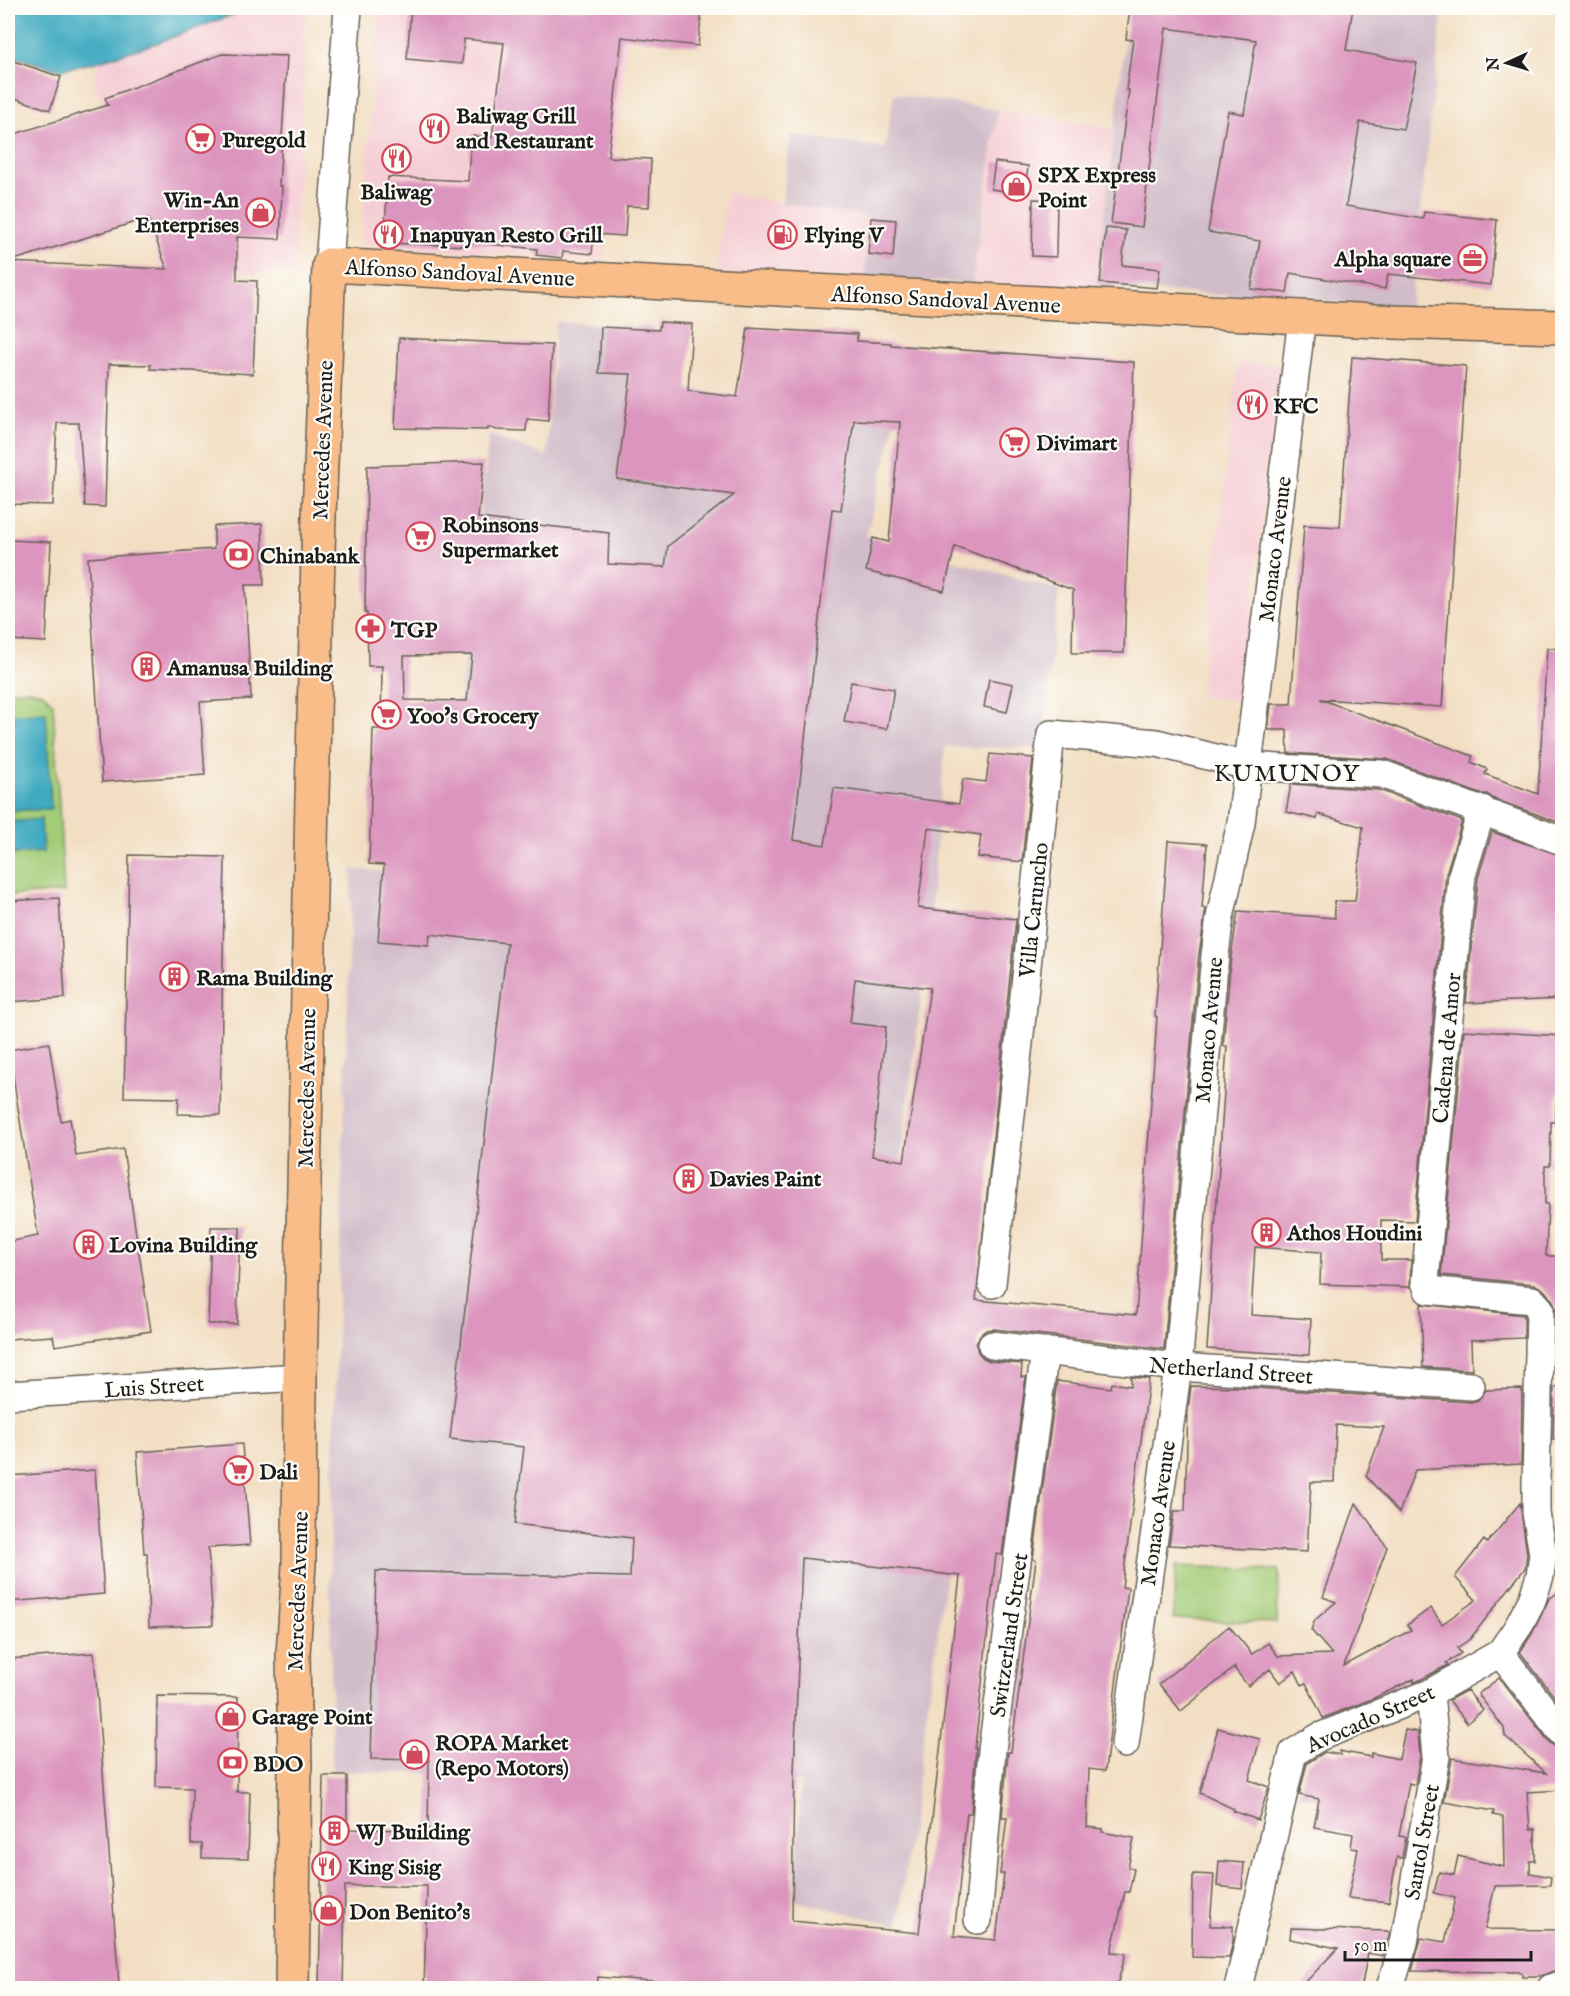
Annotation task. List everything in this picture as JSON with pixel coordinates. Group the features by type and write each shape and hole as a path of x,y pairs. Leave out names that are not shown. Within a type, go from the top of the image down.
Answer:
{"main road":[{"name":"Alfonso Sandoval Avenue","path":"329,265 1302,318 1563,327"},
{"name":"Mercedes Avenue","path":"292,1989 295,1765 293,1654 299,1565 300,1377 315,667 329,265"}],"street":[{"name":"Mercedes Avenue","path":"329,265 348,8"},
{"name":"Monaco Avenue","path":"1125,1744 1178,1367 1215,955 1220,917 1241,823 1302,318"},
{"name":"Villa Caruncho","path":"992,1284 1022,1024 1051,734 1157,742 1247,766"},
{"path":"1247,766 1382,774 1482,809 1563,841"},
{"name":"Cadena de Amor","path":"1482,809 1462,875 1425,1282 1426,1288 1526,1298 1538,1304 1541,1325 1536,1513 1543,1554"},
{"name":"Netherland Street","path":"992,1345 1178,1367 1470,1386"},
{"name":"Switzerland Street","path":"978,1920 992,1750 1045,1351"},
{"name":"Luis Street","path":"8,1395 300,1377"},
{"name":"Avocado Street","path":"1238,1989 1293,1753 1319,1737 1430,1693 1500,1653 1518,1627 1532,1600 1540,1576 1543,1554"},
{"path":"1500,1653 1563,1733"},
{"name":"Santol Street","path":"1390,1989 1404,1943 1436,1757 1430,1693"},
{"path":"1551,1989 1563,1984"}],"shaded area":[{"name":"Puregold","path":"251,8 307,8 294,274 161,271 94,81 96,62 157,43"},
{"path":"379,8 631,8 603,261 361,244"},
{"path":"1129,8 1443,8 1410,307 1096,287"},
{"path":"894,94 998,110 972,283 865,279 869,217 782,203 791,135 885,148"},
{"path":"998,110 1114,129 1096,287 972,283"},
{"path":"727,192 869,217 865,279 715,276"},
{"path":"556,322 654,327 650,383 896,419 866,536 1059,590 1041,748 945,747 925,968 885,1283 984,1294 898,1925 795,1901 801,1782 332,1771 330,1557 352,869 441,876 489,435 547,456"},
{"path":"1238,362 1280,365 1242,701 1200,697"}],"green space":[{"path":"28,690 43,693 53,703 64,892 8,896 8,691"},
{"path":"1176,1566 1279,1570 1277,1623 1173,1619"}],"water":[{"path":"8,8 251,8 157,43 96,62 59,70 8,55"},
{"path":"46,712 51,809 8,811 8,715"},
{"path":"41,819 43,852 8,855 8,822"}],"building":[{"path":"411,8 702,8 698,46 622,37 608,157 651,159 649,207 627,206 625,236 594,234 592,254 563,251 562,258 536,255 537,249 469,242 469,246 384,243 388,177 468,181 471,136 492,137 504,43 464,39 462,64 407,59"},
{"path":"1130,8 1353,8 1346,50 1417,63 1403,129 1360,122 1346,206 1423,219 1424,212 1497,220 1491,285 1388,274 1385,289 1290,273 1287,293 1251,289 1260,241 1208,232 1228,111 1244,114 1256,40 1166,28 1142,227 1111,223 1129,90 1126,90 1133,40 1126,39"},
{"path":"222,54 287,56 279,186 282,186 280,239 237,237 237,280 257,281 253,374 150,369 151,365 109,364 105,507 85,506 79,423 57,423 53,505 8,504 8,136 108,105 105,98","holes":["148,218 167,269 8,262"]},
{"path":"8,59 61,77 50,110 8,96"},
{"path":"995,162 1028,166 1025,194 991,189"},
{"path":"1033,199 1057,200 1056,257 1032,256"},
{"path":"871,218 896,220 893,257 868,254"},
{"path":"1106,228 1126,230 1122,265 1160,269 1157,288 1100,283"},
{"path":"660,322 692,324 688,391 737,397 748,328 857,334 857,341 891,343 891,345 1134,362 1124,653 1072,653 1073,590 955,546 944,591 866,571 873,538 889,542 900,422 854,420 841,510 832,509 793,840 825,845 834,788 959,804 963,779 986,782 990,754 1033,758 1022,862 978,857 981,835 928,828 918,908 1016,919 976,1300 1136,1315 1168,841 1207,844 1202,908 1206,908 1199,954 1164,1349 994,1329 986,1330 980,1335 976,1344 983,1358 990,1361 1022,1364 1021,1377 1026,1377 1002,1555 996,1554 975,1748 971,1813 967,1813 954,1936 996,1940 1004,1874 1000,1874 1007,1817 1002,1817 1008,1752 1011,1752 1036,1560 1033,1559 1057,1381 1111,1388 1112,1383 1131,1386 1131,1377 1149,1379 1122,1587 1128,1588 1105,1771 1089,1769 1087,1827 1134,1838 1128,1868 1134,1869 1129,1892 1125,1892 1111,1952 1126,1953 1116,1989 707,1989 707,1985 598,1977 597,1989 424,1989 427,1886 345,1886 343,1989 319,1989 323,1776 347,1776 347,1829 428,1830 429,1760 371,1759 376,1571 630,1577 632,1538 515,1524 524,1447 450,1439 507,943 430,934 429,945 378,941 384,865 369,864 373,729 381,729 382,666 368,666 367,613 365,613 367,466 484,462 478,518 609,533 608,564 665,567 668,546 734,495 617,479 631,374 599,373 601,327 659,330","holes":["472,655 467,701 405,700 404,656","855,979 930,988 904,1161 872,1156 886,1027 850,1023","802,1558 960,1576 919,1933 792,1921 794,1772"]},
{"path":"399,338 552,345 548,421 527,419 526,431 497,430 488,427 488,430 395,428"},
{"path":"1352,357 1466,366 1442,707 1320,699 1473,756 1471,762 1487,769 1485,774 1538,794 1547,648 1563,648 1563,824 1494,799 1487,794 1480,794 1387,759 1288,753 1287,730 1268,730 1271,704 1291,704 1304,525 1340,527"},
{"name":"Amanusa Building","path":"262,524 264,585 245,585 251,699 200,702 205,775 102,782 88,558 214,549 214,526"},
{"path":"8,540 51,542 46,642 8,640"},
{"path":"989,679 1013,684 1007,712 984,707"},
{"path":"851,682 894,689 887,729 844,722"},
{"path":"1291,784 1379,790 1462,821 1446,874 1415,1221 1381,1220 1381,1260 1411,1260 1410,1287 1320,1284 1321,1252 1255,1247 1251,1315 1311,1319 1309,1355 1207,1349 1227,1046 1223,1046 1231,957 1238,911 1335,918 1334,901 1355,901 1363,827 1318,814 1317,819 1286,812"},
{"path":"1492,832 1563,856 1563,999 1466,1003 1478,878"},
{"name":"Rama Building","path":"129,855 225,857 220,1115 178,1114 179,1098 124,1097"},
{"path":"59,898 65,998 8,1002 8,901"},
{"path":"1464,1030 1563,1036 1561,1094 1557,1094 1555,1122 1551,1122 1550,1166 1545,1166 1545,1204 1548,1204 1546,1256 1563,1256 1563,1338 1555,1338 1556,1309 1552,1299 1543,1289 1534,1284 1441,1275"},
{"name":"Lovina Building","path":"49,1043 61,1121 70,1119 76,1156 123,1149 151,1331 55,1346 53,1336 8,1339 8,1242 38,1236 9,1050"},
{"path":"211,1227 240,1227 237,1324 208,1324"},
{"path":"1421,1304 1524,1315 1524,1338 1471,1340 1472,1370 1423,1367"},
{"path":"1191,1386 1242,1387 1470,1402 1478,1400 1486,1390 1522,1389 1521,1464 1415,1470 1399,1513 1366,1476 1384,1427 1336,1425 1334,1482 1311,1482 1307,1552 1169,1545 1174,1511 1185,1511 1188,1409"},
{"path":"1554,1387 1563,1387 1563,1440 1553,1440"},
{"path":"242,1444 250,1545 208,1548 213,1625 149,1627 147,1553 144,1553 137,1452"},
{"path":"95,1470 104,1594 8,1602 8,1476"},
{"path":"1356,1503 1387,1547 1344,1666 1411,1630 1407,1625 1431,1608 1442,1624 1476,1600 1455,1577 1484,1540 1487,1543 1520,1503 1527,1554 1525,1568 1470,1639 1457,1648 1461,1653 1446,1663 1448,1665 1414,1683 1414,1679 1372,1699 1323,1718 1306,1683 1302,1685 1295,1671 1280,1683 1270,1669 1248,1686 1235,1667 1181,1711 1159,1684 1229,1626 1252,1654 1268,1643 1278,1656 1332,1654 1311,1630 1315,1620 1336,1602 1323,1597"},
{"path":"1563,1589 1563,1708 1520,1652 1532,1634 1549,1599"},
{"path":"94,1653 119,1984 8,1989 8,1659"},
{"path":"1499,1678 1550,1743 1563,1748 1563,1790 1527,1792 1530,1829 1535,1829 1535,1861 1530,1861 1530,1873 1551,1877 1550,1885 1495,1886 1485,1929 1559,1930 1558,1969 1541,1976 1522,1976 1522,1972 1412,1971 1421,1938 1445,1942 1455,1898 1434,1893 1439,1872 1454,1875 1458,1856 1504,1867 1503,1817 1493,1815 1494,1811 1444,1802 1452,1758 1546,1773 1505,1736 1504,1728 1478,1694"},
{"path":"1467,1690 1483,1710 1467,1723 1449,1700"},
{"path":"157,1696 238,1697 237,1792 250,1792 248,1859 202,1858 202,1844 191,1844 192,1788 156,1787"},
{"path":"1218,1728 1260,1739 1249,1780 1269,1787 1258,1820 1233,1811 1234,1809 1200,1793"},
{"path":"1405,1730 1418,1732 1420,1756 1415,1785 1409,1783 1399,1836 1406,1837 1402,1858 1397,1857 1389,1902 1348,1898 1358,1849 1351,1848 1353,1834 1314,1827 1319,1799 1299,1795 1307,1763 1325,1752 1341,1755 1339,1751 1371,1757 1371,1753 1399,1759"},
{"path":"1219,1861 1244,1863 1242,1889 1217,1886"},
{"path":"1193,1874 1214,1875 1210,1926 1233,1926 1233,1941 1229,1958 1192,1957"},
{"path":"1291,1928 1387,1931 1390,1933 1383,1956 1368,1953 1361,1989 1299,1989 1338,1948 1290,1939"}],"place":[{"name":"Baliwag Grill and Restaurant","path":"435,128"},
{"name":"Puregold","path":"201,139"},
{"name":"Baliwag","path":"396,159"},
{"name":"SPX Express Point","path":"1017,187"},
{"name":"Win-An Enterprises","path":"260,212"},
{"name":"Inapuyan Resto Grill","path":"389,234"},
{"name":"Flying V","path":"783,234"},
{"name":"Alpha square","path":"1472,258"},
{"name":"KFC","path":"1252,405"},
{"name":"Divimart","path":"1015,442"},
{"name":"Robinsons Supermarket","path":"421,537"},
{"name":"Chinabank","path":"239,555"},
{"name":"TGP","path":"370,629"},
{"name":"Amanusa Building","path":"146,667"},
{"name":"Yoo's Grocery","path":"386,715"},
{"name":"Rama Building","path":"175,977"},
{"name":"Davies Paint","path":"688,1178"},
{"name":"Athos Houdini","path":"1266,1232"},
{"name":"Lovina Building","path":"88,1244"},
{"name":"Dali","path":"238,1471"},
{"name":"Garage Point","path":"231,1716"},
{"name":"ROPA Market (Repo Motors)","path":"414,1755"},
{"name":"BDO","path":"232,1763"},
{"name":"WJ Building","path":"335,1831"},
{"name":"King Sisig","path":"327,1866"},
{"name":"Don Benito's","path":"328,1911"}],"district":[{"name":"KUMUNOY","path":"1287,773"}]}
